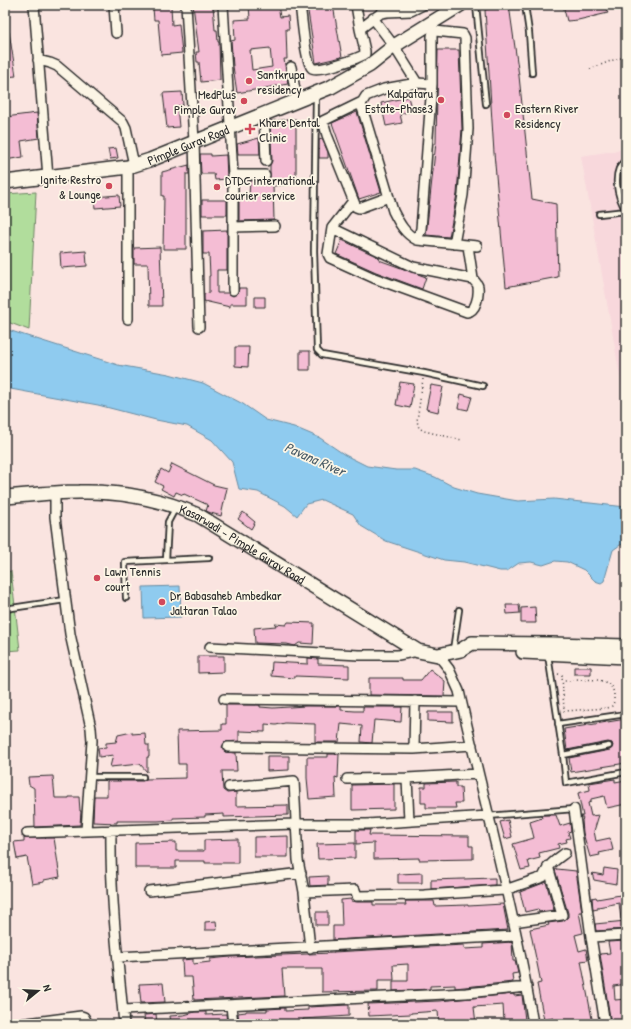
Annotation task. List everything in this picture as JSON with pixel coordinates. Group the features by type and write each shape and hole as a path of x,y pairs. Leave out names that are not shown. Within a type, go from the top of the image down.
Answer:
{"street":[{"path":"34,5 48,177"},
{"path":"114,5 116,33"},
{"path":"186,5 194,141 199,327"},
{"path":"223,5 233,175 233,290"},
{"path":"300,5 305,42 310,64 315,70 330,67 365,54 366,52 356,5"},
{"path":"360,29 373,18 387,12 411,11 423,5"},
{"name":"Pimple Gurav Road","path":"5,182 131,166 150,160 331,87 370,65 394,46 460,5"},
{"path":"373,18 394,46 417,83"},
{"path":"417,240 421,229 432,84 432,36 433,32 435,31 463,34 465,38 468,129 462,195 454,244"},
{"path":"38,60 50,62 56,66 119,117 126,128 131,166 128,319"},
{"path":"291,67 297,101"},
{"path":"389,197 359,208 356,207 323,121 362,102 366,96 384,89 417,83 432,84"},
{"path":"354,201 332,228 328,254 330,258 374,278 467,312 471,312 474,309 478,288 473,279 473,246 417,240 410,236 401,226 393,211 361,104 362,102"},
{"path":"264,114 266,161"},
{"path":"233,175 265,175"},
{"path":"233,227 275,226"},
{"path":"332,228 413,267 473,279"},
{"name":"Kasarwadi - Pimple Gurav Road","path":"5,497 78,492 118,494 159,501 177,506 198,515 418,651 438,655 457,651 473,651 626,657"},
{"path":"55,493 55,517 70,634 91,728 92,741 86,831"},
{"name":"Kasarwadi - Pimple Gurav Road","path":"457,651 472,643 626,646"},
{"path":"210,647 359,655 398,655 418,651"},
{"path":"438,655 449,669 456,683 461,702 506,890 527,987 533,1024"},
{"path":"224,699 461,702"},
{"path":"414,749 415,701"},
{"path":"228,747 414,749 472,745"},
{"path":"347,779 407,778 478,774"},
{"path":"407,778 409,821"},
{"path":"229,787 294,781 298,860 304,892 310,948"},
{"path":"574,809 591,937 605,1024"},
{"path":"27,833 296,824 367,824 488,816"},
{"path":"111,830 111,886 124,1024"},
{"path":"304,892 355,890 357,896 424,895 506,890 543,877 548,866 565,853"},
{"path":"513,922 562,915 548,866"},
{"path":"149,891 301,873"},
{"path":"591,937 626,934"},
{"path":"118,957 516,936"},
{"path":"123,1010 231,1006 466,993 527,987"},
{"path":"231,1006 233,1024"},
{"path":"20,1024 82,1016 88,1024"}],"lane":[{"path":"476,5 486,104"},
{"path":"524,5 529,32 532,73"},
{"path":"316,93 314,250 317,350 322,355 424,373 483,386"},
{"path":"600,214 626,211 618,194 618,179 619,168 626,160"},
{"path":"166,560 168,522 177,506"},
{"path":"126,598 126,562 209,558"},
{"path":"5,609 65,600"},
{"path":"457,651 458,610"},
{"path":"547,653 566,783 626,772"},
{"path":"558,724 626,714"},
{"path":"563,755 609,746"},
{"path":"90,777 143,777"},
{"path":"488,816 574,809"}],"path":[{"path":"590,69 616,59 626,57"},
{"path":"424,373 417,421 419,428 424,431 462,440"},
{"path":"550,672 562,675 564,711 607,708 614,704 613,689 608,682 598,680 563,681"}],"shaded area":[{"path":"626,149 626,410 581,156"}],"green space":[{"path":"36,192 29,330 5,321 5,194"},
{"path":"11,571 20,650 5,651 5,572"}],"water":[{"name":"Pavana River","path":"5,329 118,365 169,374 203,383 243,404 266,420 294,427 320,438 345,455 367,466 396,470 415,470 435,477 454,487 477,494 518,501 554,499 626,507 626,544 620,545 613,550 604,581 601,583 595,581 584,570 567,562 555,561 543,565 531,562 519,563 507,571 500,571 464,562 444,560 386,541 361,526 353,514 322,500 306,504 297,516 285,506 258,492 239,489 232,462 212,440 187,426 156,420 98,405 5,388"},
{"name":"Dr Babasaheb Ambedkar Jaltaran Talao","path":"180,586 181,617 144,618 143,587"}],"building":[{"path":"193,5 213,5 215,30 217,30 219,42 220,80 201,82 199,62 197,62 196,52 199,52"},
{"path":"249,5 278,5 280,17 288,16 289,29 286,29 287,59 284,59 288,84 237,93 231,41 235,40 234,20 250,19","holes":["270,48 272,67 252,70 250,50"]},
{"path":"307,5 333,5 342,57 316,63"},
{"name":"Eastern River Residency","path":"499,5 509,5 519,76 532,199 556,204 558,277 506,287 494,153 485,10"},
{"path":"563,5 602,5 608,13 567,21"},
{"path":"171,6 172,25 179,24 182,53 161,55 158,20 154,20 153,8"},
{"path":"9,32 16,76 5,77 5,33"},
{"path":"438,50 459,50 462,129 457,194 449,237 426,235 436,142"},
{"path":"182,92 183,105 177,106 179,127 167,128 163,93"},
{"path":"408,97 412,111 400,114 402,123 386,126 381,103"},
{"path":"357,112 381,192 359,199 332,123"},
{"path":"37,113 39,138 21,141 23,157 5,160 5,117"},
{"path":"296,119 296,184 273,186 274,220 239,221 239,196 249,196 250,181 270,180 270,165 272,161 270,121"},
{"path":"259,138 260,154 238,154 237,144"},
{"path":"322,139 328,152 328,158 319,158 319,140"},
{"path":"116,148 118,158 110,159 108,149"},
{"path":"200,154 211,154 211,156 226,155 227,179 215,180 214,174 201,174"},
{"path":"189,165 189,174 186,174 186,249 163,249 164,196 162,196 162,172"},
{"path":"119,195 120,206 95,208 94,197"},
{"path":"202,200 227,200 227,215 202,215"},
{"path":"227,230 227,270 217,270 217,293 228,293 233,296 238,293 239,288 247,288 247,304 230,304 230,307 204,301 204,294 209,293 210,276 209,254 203,254 203,231"},
{"path":"342,240 380,258 379,260 426,277 422,289 376,272 336,254"},
{"path":"160,247 162,306 149,306 148,264 134,264 134,248"},
{"path":"86,251 87,266 61,268 60,253"},
{"path":"255,297 265,297 265,307 255,307"},
{"path":"235,347 249,347 248,367 235,366"},
{"path":"300,351 310,351 310,370 300,370"},
{"path":"400,382 414,384 410,408 396,405"},
{"path":"431,385 443,387 438,412 426,409"},
{"path":"461,394 472,397 468,410 458,408"},
{"path":"172,464 214,485 227,488 221,516 206,511 208,505 184,494 183,495 176,492 174,496 161,489 163,486 155,482 161,469 168,473"},
{"path":"243,512 255,522 251,529 238,519"},
{"path":"506,605 519,605 520,613 507,614"},
{"path":"535,607 536,623 521,623 521,608"},
{"path":"288,622 314,623 313,644 299,643 295,646 287,644 255,643 254,628 276,626 275,624 286,625"},
{"path":"198,656 224,656 224,672 198,673"},
{"path":"308,658 318,659 318,664 349,665 349,678 295,676 295,678 271,676 272,662 308,664"},
{"path":"574,667 591,667 591,674 574,674"},
{"path":"430,669 445,681 444,696 369,695 369,678 403,678 403,680 421,680"},
{"path":"226,705 260,705 260,707 273,708 341,706 341,710 355,711 363,711 363,707 402,707 401,722 374,720 372,743 361,742 362,726 341,724 339,742 315,742 315,724 285,723 276,725 265,724 265,732 239,731 239,741 225,742 222,747 225,752 236,753 237,771 222,771 223,790 227,793 236,792 236,806 288,805 288,815 224,817 224,814 205,815 205,817 173,818 173,820 158,821 117,821 117,823 93,822 94,796 107,796 107,781 143,781 147,778 146,779 186,778 186,764 178,764 177,731 222,730 222,724 226,724"},
{"path":"428,712 453,712 453,722 428,721"},
{"path":"626,719 626,763 571,772 569,758 610,750 613,746 612,743 608,742 567,750 564,729"},
{"path":"132,732 132,734 145,733 146,745 149,745 147,772 140,764 110,767 113,755 99,757 98,748 106,747 106,743 116,742 118,735"},
{"path":"328,754 339,754 338,778 335,777 336,797 309,799 307,757 328,757"},
{"path":"267,756 289,756 289,770 267,771"},
{"path":"53,776 55,798 79,797 81,811 80,825 35,827 34,788 29,785 28,777"},
{"path":"615,779 615,782 626,780 626,804 607,808 604,796 591,799 591,802 588,803 591,816 599,815 594,831 596,841 610,838 613,850 599,853 600,855 590,857 583,833 583,819 581,816 583,816 578,793 590,790 589,783"},
{"path":"456,782 456,787 461,787 462,803 455,803 456,808 426,808 426,803 421,803 421,787 426,787 426,783"},
{"path":"394,784 394,809 352,810 352,785"},
{"path":"541,815 556,815 560,826 570,823 571,831 568,832 570,838 566,839 567,842 558,844 559,848 539,853 540,858 528,861 530,868 521,870 513,844 534,838 530,822 542,818"},
{"path":"508,820 512,837 505,839 500,822"},
{"path":"356,830 370,830 369,835 469,836 469,846 473,846 473,859 374,859 374,843 356,844"},
{"path":"288,836 288,857 254,857 254,837"},
{"path":"24,838 54,838 60,877 32,884 27,857 17,859 14,842 24,841"},
{"path":"238,839 238,863 176,861 176,868 135,868 135,843 176,842 176,851 204,851 204,840"},
{"path":"355,843 355,858 318,859 317,844"},
{"path":"604,868 617,870 616,884 594,880 592,873 603,875"},
{"path":"555,870 576,871 582,912 579,912 583,933 575,935 579,951 586,949 588,960 581,961 593,1024 554,1024 553,1018 544,1020 537,984 541,983 530,929 549,925 548,923 563,921 568,917"},
{"path":"422,873 422,883 398,883 398,874"},
{"path":"328,876 328,885 310,886 309,877"},
{"path":"495,878 495,885 431,889 431,880"},
{"path":"546,882 554,910 539,912 538,909 525,912 520,892"},
{"path":"626,894 626,918 621,919 619,903 598,907 598,909 593,910 592,898 596,897 597,899"},
{"path":"351,899 351,901 357,902 373,902 373,905 406,905 405,901 434,901 435,906 503,904 508,930 333,940 333,926 342,926 341,900"},
{"path":"316,912 328,912 328,925 316,925"},
{"path":"216,921 217,930 205,930 205,922"},
{"path":"626,921 626,929 596,931 595,924"},
{"path":"626,941 626,984 614,986 615,1000 626,999 626,1024 611,1024 600,954 610,953 608,942"},
{"path":"512,942 513,961 515,961 518,973 512,974 513,982 455,988 455,985 430,986 430,989 393,991 393,981 408,981 408,964 393,965 394,980 378,980 378,991 322,992 322,969 282,969 284,996 194,1000 192,977 183,977 182,960 193,959 193,964 210,962 210,959 230,957 333,953 464,945 464,949 483,948 483,944"},
{"path":"163,983 165,1002 141,1003 139,984"},
{"path":"514,994 514,996 522,995 525,1020 504,1021 503,1005 474,1007 476,1024 439,1024 438,1011 369,1016 368,1004 439,1001"},
{"path":"349,1005 349,1016 303,1019 303,1024 239,1024 238,1013 246,1011 267,1011 267,1009 285,1008 285,1011 308,1010 308,1007"},
{"path":"195,1012 206,1012 206,1015 226,1014 227,1024 171,1024 170,1016 184,1015"},
{"path":"156,1014 157,1024 145,1024 144,1015"}],"place":[{"name":"Santkrupa residency","path":"249,81"},
{"name":"Kalpataru Estate-Phase3","path":"441,100"},
{"name":"MedPlus Pimple Gurav","path":"244,101"},
{"name":"Eastern River Residency","path":"507,115"},
{"name":"Khare Dental Clinic","path":"250,129"},
{"name":"Ignite Restro & Lounge","path":"109,186"},
{"name":"DTDC international courier service","path":"217,187"},
{"name":"Lawn Tennis court","path":"97,578"},
{"name":"Dr Babasaheb Ambedkar Jaltaran Talao","path":"162,602"}]}
